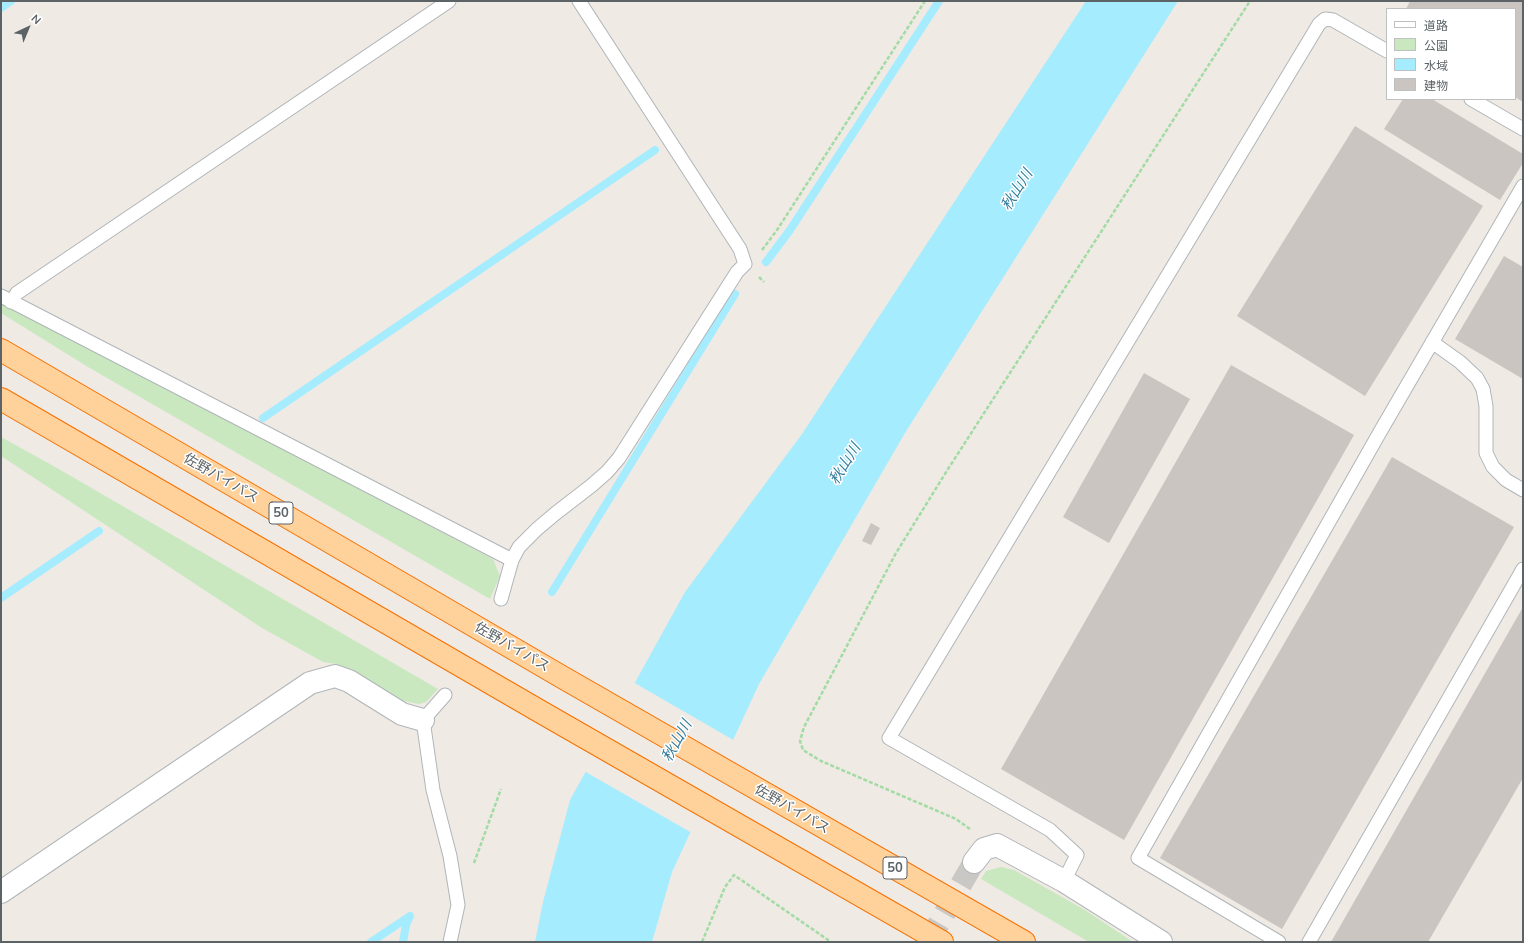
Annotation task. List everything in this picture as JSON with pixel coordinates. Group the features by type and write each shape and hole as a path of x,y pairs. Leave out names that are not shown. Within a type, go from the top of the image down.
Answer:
{"highway":[{"name":"佐野バイパス","path":"1,350 1024,942"},
{"path":"1,399 541,712 746,828 942,942"}],"street":[{"path":"1,892 310,682 335,676 349,681 402,714 423,720"},
{"path":"974,862 984,849 996,845 1064,881 1161,942"}],"lane":[{"path":"6,299 449,1"},
{"path":"501,599 512,560 519,547 537,529 607,472 618,458 738,272 745,264 740,249 579,1"},
{"path":"1064,881 1077,855 1050,830 889,738 1319,24 1325,19 1333,20 1386,50"},
{"path":"1473,100 1523,129"},
{"path":"1279,942 1138,858 1432,342 1523,186"},
{"path":"6,299 512,560"},
{"path":"1432,342 1460,362 1477,378 1483,389 1486,406 1486,453 1493,467 1506,480 1523,490"},
{"path":"1309,942 1523,569"},
{"path":"445,695 423,720 433,790 450,856 458,905 450,942"}],"path":[{"path":"745,264 763,249 777,230 924,1"},
{"path":"990,847 977,834 956,819 821,761 803,750 800,741 804,727 896,553 948,469 1250,1"},
{"path":"472,869 501,789"},
{"path":"702,942 725,887 734,875 831,942"}],"green space":[{"path":"1,301 493,559 500,576 490,599 88,367 1,313"},
{"path":"1,437 438,689 426,702 419,704 398,700 336,664 323,662 262,628 1,456"},
{"path":"1001,867 1014,870 1085,910 1133,942 1089,942 981,879 986,871"}],"water":[{"name":"秋山川","path":"1086,1 1178,1 905,433 759,684 672,872 652,942 535,942 543,902 570,800 685,592 802,434"}],"pier":[{"path":"633,682 735,741 692,833 584,771"}],"building":[{"path":"1410,1 1523,1 1523,102 1516,98 1516,8 1406,8"},
{"path":"1402,100 1434,100 1523,154 1523,163 1500,200 1384,129"},
{"path":"1355,126 1483,206 1365,396 1237,316"},
{"path":"1504,256 1523,267 1523,379 1455,339"},
{"path":"1231,365 1354,435 1124,840 1001,769"},
{"path":"1144,373 1190,399 1109,543 1063,517"},
{"path":"1392,457 1514,527 1282,929 1160,858"},
{"path":"871,523 880,528 871,545 862,541"},
{"path":"1523,607 1523,778 1428,942 1331,942"}],"waterway":[{"path":"1,8 11,1"},
{"path":"766,262 790,230 939,1"},
{"path":"263,418 655,150"},
{"path":"552,592 735,294"},
{"path":"1,598 99,531"},
{"path":"371,942 410,916"},
{"path":"403,942 406,925 410,916"}],"tunnel":[{"path":"928,942 974,862"}]}
